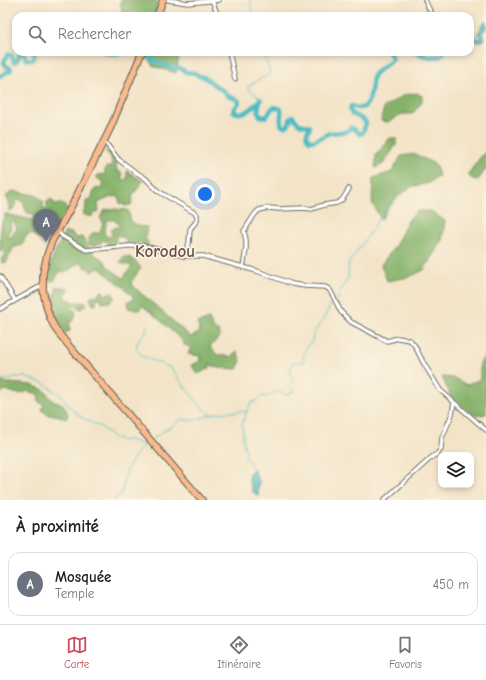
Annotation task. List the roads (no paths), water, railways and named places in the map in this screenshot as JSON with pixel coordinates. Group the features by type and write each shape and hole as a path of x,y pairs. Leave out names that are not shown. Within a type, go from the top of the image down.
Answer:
{"highway":[{"path":"158,12 163,0"},
{"path":"140,56 110,129 70,209 52,241 43,273 43,285 46,305 56,330 202,500"}],"street":[{"path":"168,0 188,3 219,0"},
{"path":"212,0 216,12"},
{"path":"425,0 431,11"},
{"path":"230,56 235,79"},
{"path":"104,140 119,160 145,178 158,191 196,213 197,220 190,229 189,243 184,256"},
{"path":"244,267 246,244 244,231 255,214 260,210 269,208 311,209 324,205 337,204 342,200 349,188"},
{"path":"58,231 62,236 86,250 144,246 184,256 203,256 257,271 292,284 325,287 332,294 341,312 351,322 387,341 398,338 410,340 440,390 486,430"},
{"path":"0,276 15,300"},
{"path":"0,309 43,285"},
{"path":"384,500 441,449 442,438 452,414 454,403"}],"water":[{"path":"486,21 486,28 482,33 485,39 483,41 474,42 474,35 476,36 476,39 480,38 480,35 477,34 481,28 481,25"},
{"path":"253,469 259,481 258,496 252,491 249,480 249,473"}],"waterway":[{"path":"250,0 252,12"},
{"path":"0,76 11,70 4,63 9,54 12,56"},
{"path":"12,56 14,62 18,60 19,56"},
{"path":"24,56 26,59 32,60 35,56"},
{"path":"147,56 153,61 169,67 180,68 186,72 195,73 204,77 224,91 228,96 238,100 239,102 233,111 237,113 248,111 260,99 258,110 260,116 266,117 271,109 275,107 281,109 282,126 288,125 291,117 293,116 299,124 309,126 310,128 306,134 309,141 313,141 329,133 346,132 351,128 362,134 366,123 361,118 352,114 350,109 351,106 359,108 364,107 367,104 374,74 393,59 391,56"},
{"path":"260,99 247,87 270,73 265,56"},
{"path":"424,56 441,56"},
{"path":"337,301 348,278 349,262 379,218 395,202"},
{"path":"260,398 262,396 267,397 277,391 287,395 294,391 290,387 293,377 290,373 292,363 303,362 304,352 312,341 313,334 323,320 330,306 335,303"},
{"path":"147,325 146,332 139,339 136,348 142,356 171,368 203,409 211,414"},
{"path":"0,380 12,379 14,377 25,377 43,383 60,395 82,418 101,427 113,437 123,441 127,439 144,445"},
{"path":"253,469 250,462 245,458 246,451 243,441 242,424 250,404 257,400"},
{"path":"152,439 182,419 195,420 213,414 247,411"},
{"path":"115,500 121,494 127,470 138,451 148,442"}],"place":[{"name":"Mosquée","path":"46,242"}],"district":[{"name":"Korodou","path":"165,251"}]}
